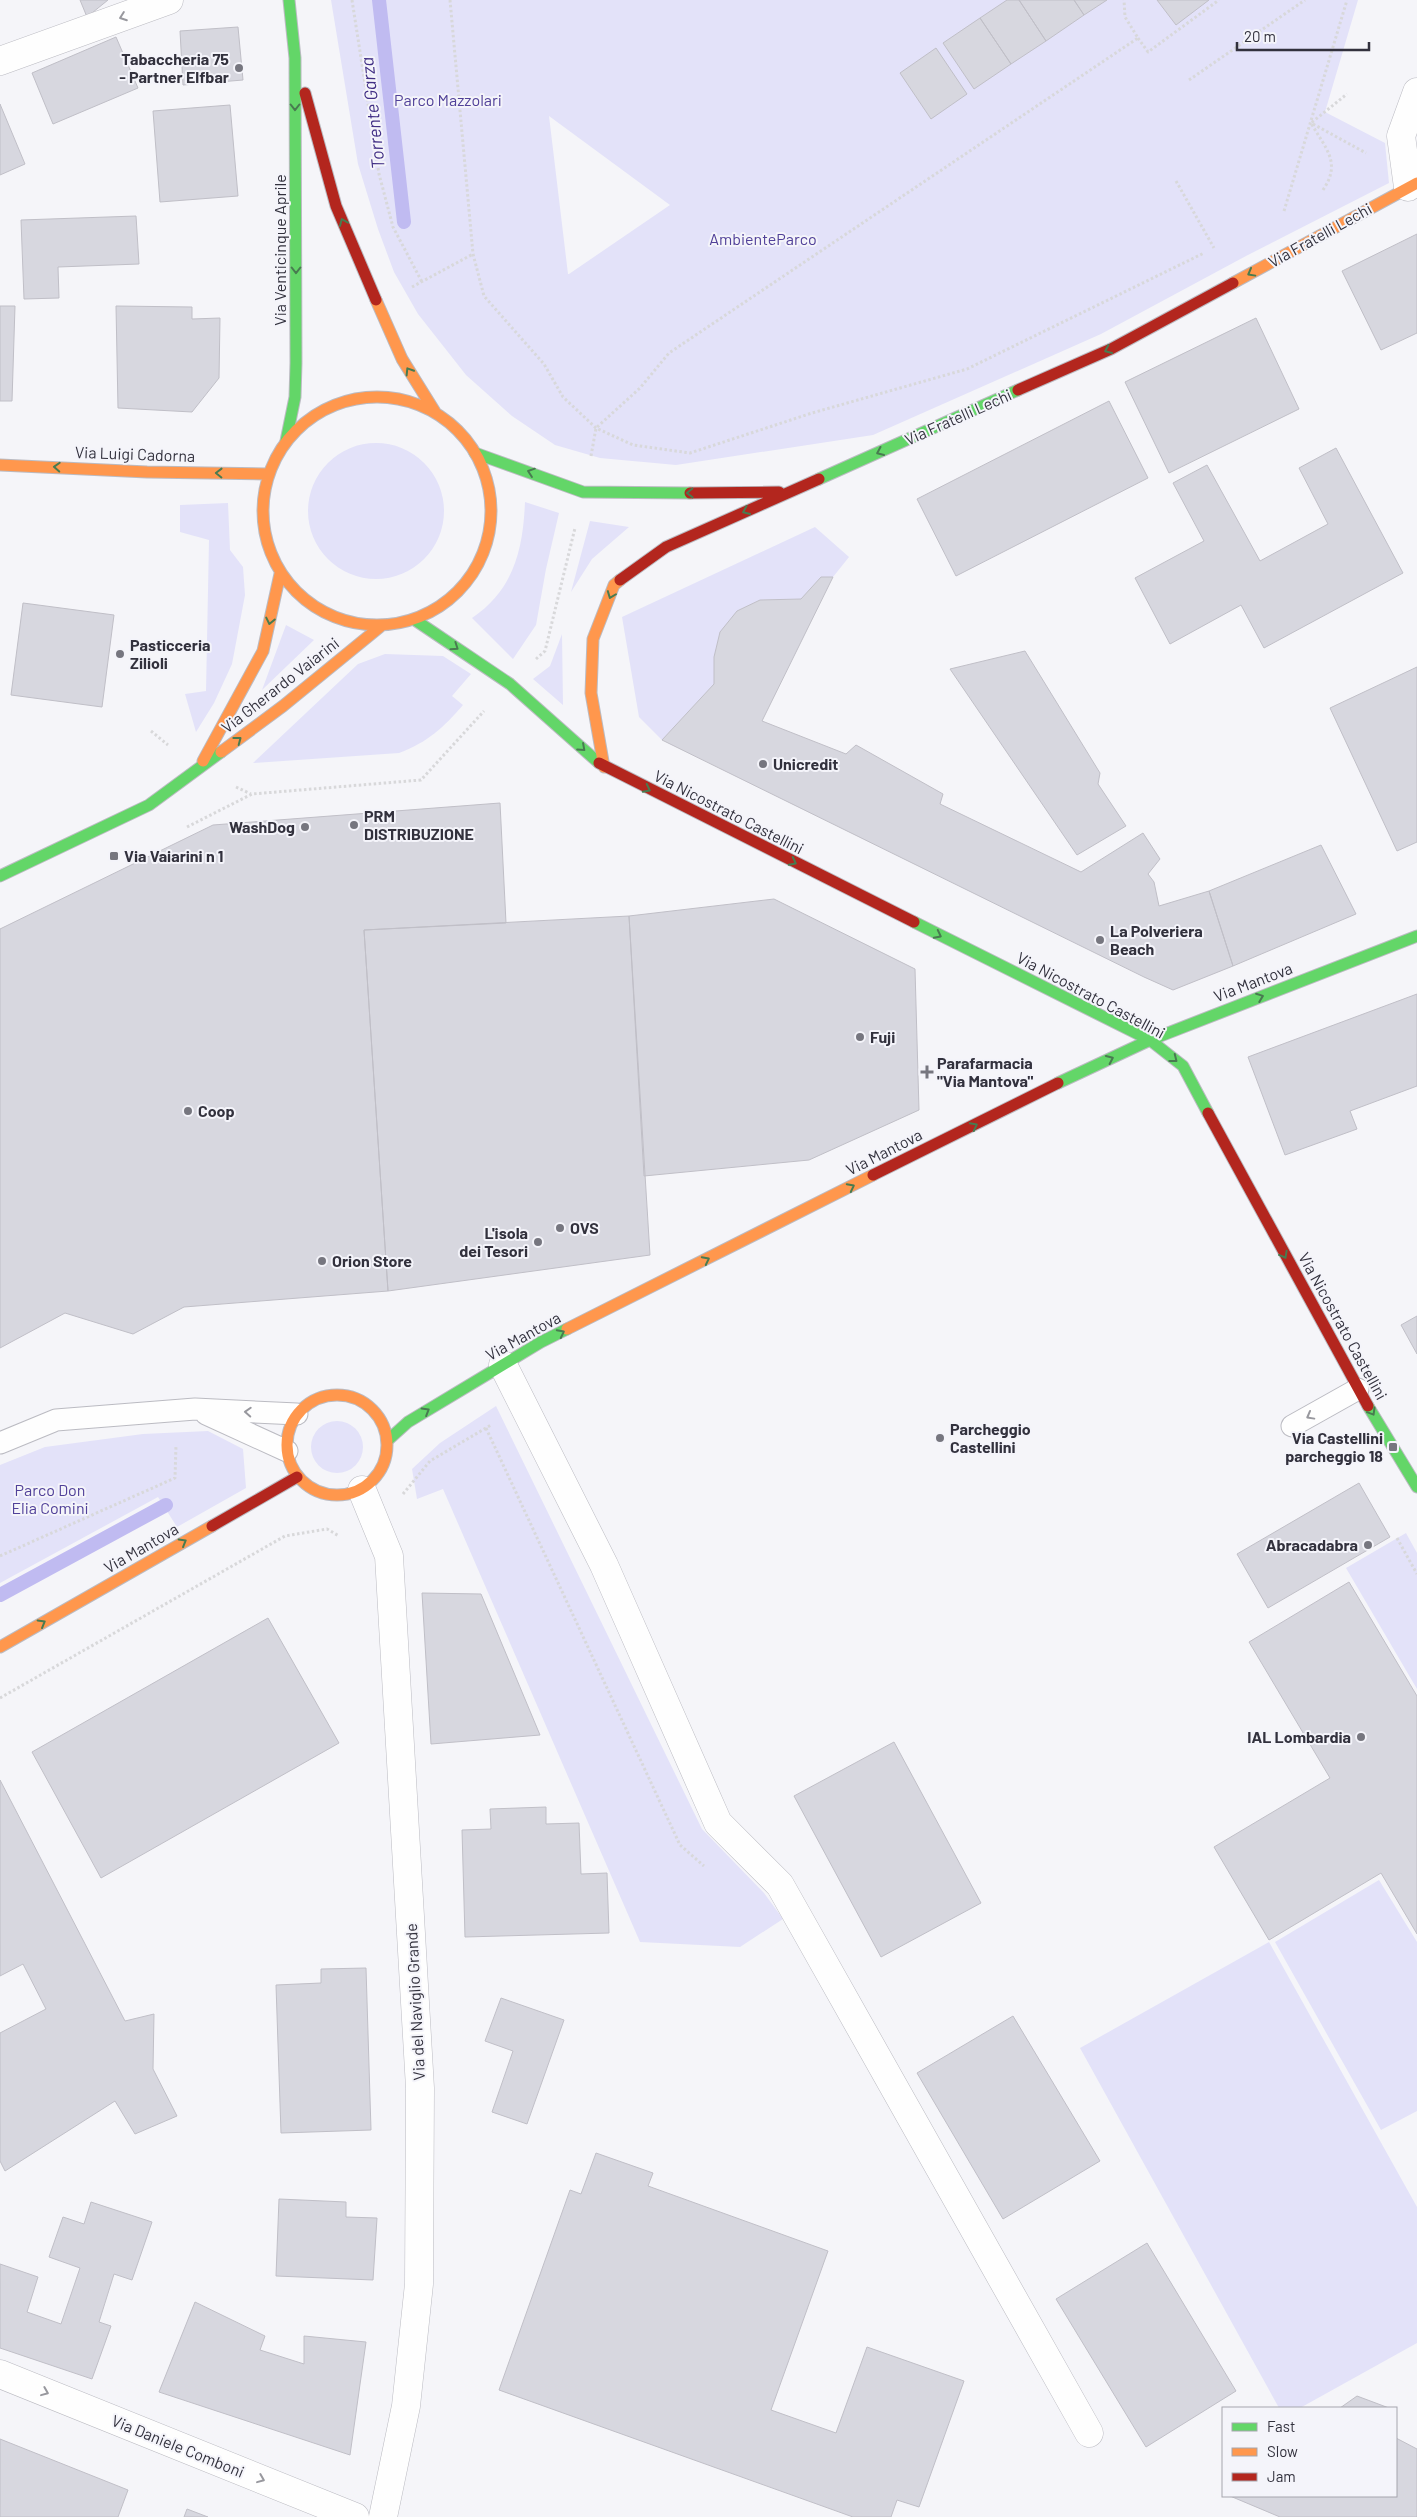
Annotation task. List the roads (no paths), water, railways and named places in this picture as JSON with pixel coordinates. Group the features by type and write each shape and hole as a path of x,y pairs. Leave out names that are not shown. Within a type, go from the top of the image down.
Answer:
{"main road":[{"name":"Via Venticinque Aprile","path":"286,440 295,398 296,363 295,58 289,0"},
{"name":"Via Venticinque Aprile","path":"295,58 336,206 402,359 435,412"},
{"name":"Via Fratelli Lechi","path":"475,453 583,492 614,494 791,492 1111,349 1412,185"},
{"path":"396,397 416,403 435,412 460,432 475,453 487,479 491,508 488,537 479,564 462,587 440,606 415,620 381,626 352,624 324,613 299,596 280,574 269,550 262,525 263,499 268,474 275,456 286,440 311,416 328,407 351,399 396,397"},
{"name":"Via Luigi Cadorna","path":"0,465 148,472 268,474"},
{"path":"604,768 591,693 593,639 614,585 666,547 791,492"},
{"name":"Via Gherardo Vaiarini","path":"199,769 263,651 280,574"},
{"name":"Via Nicostrato Castellini","path":"415,620 510,684 604,768 1150,1040 1183,1066 1358,1389 1417,1487"},
{"name":"Via Gherardo Vaiarini","path":"0,876 149,805 282,706 381,626"},
{"name":"Via Mantova","path":"388,1440 408,1422 550,1338 1065,1080 1150,1040 1417,936"},
{"path":"331,1395 351,1396 369,1406 382,1421 388,1440 386,1460 377,1477 362,1490 345,1496 327,1495 311,1489 298,1477 290,1465 287,1451 289,1432 297,1414 312,1401 331,1395"},
{"name":"Via Mantova","path":"0,1647 298,1477"}],"street":[{"path":"0,62 169,0"},
{"name":"Via Fratelli Lechi","path":"1412,185 1397,130 1417,92"},
{"path":"503,1365 604,1565 718,1823 780,1885 1089,2433"},
{"name":"Via del Naviglio Grande","path":"362,1490 389,1556 420,2088 419,2284 406,2406 383,2517"},
{"name":"Via Daniele Comboni","path":"0,2374 355,2517"}],"lane":[{"path":"1292,1426 1358,1389"},
{"path":"0,1443 56,1420 195,1409 297,1414"},
{"path":"195,1409 287,1451"}],"waterway":[{"name":"Torrente Garza","path":"379,0 404,222"},
{"name":"Torrente Garza","path":"0,1595 166,1505"}],"place":[{"name":"Tabaccheria 75 - Partner Elfbar","path":"239,68"},
{"name":"Pasticceria Zilioli","path":"120,654"},
{"name":"Unicredit","path":"763,764"},
{"name":"PRM DISTRIBUZIONE","path":"354,825"},
{"name":"WashDog","path":"305,827"},
{"name":"Via Vaiarini n 1","path":"114,856"},
{"name":"La Polveriera Beach","path":"1100,940"},
{"name":"Fuji","path":"860,1037"},
{"name":"Parafarmacia \"Via Mantova\"","path":"927,1072"},
{"name":"Coop","path":"188,1111"},
{"name":"OVS","path":"560,1228"},
{"name":"L'isola dei Tesori","path":"538,1242"},
{"name":"Orion Store","path":"322,1261"},
{"name":"Parcheggio Castellini","path":"940,1438"},
{"name":"Via Castellini parcheggio 18","path":"1393,1447"},
{"name":"Abracadabra","path":"1368,1545"},
{"name":"IAL Lombardia","path":"1361,1737"}],"park label":[{"name":"Parco Mazzolari","path":"448,100"},
{"name":"AmbienteParco","path":"763,239"},
{"name":"Parco Don Elia Comini","path":"50,1499"}]}
